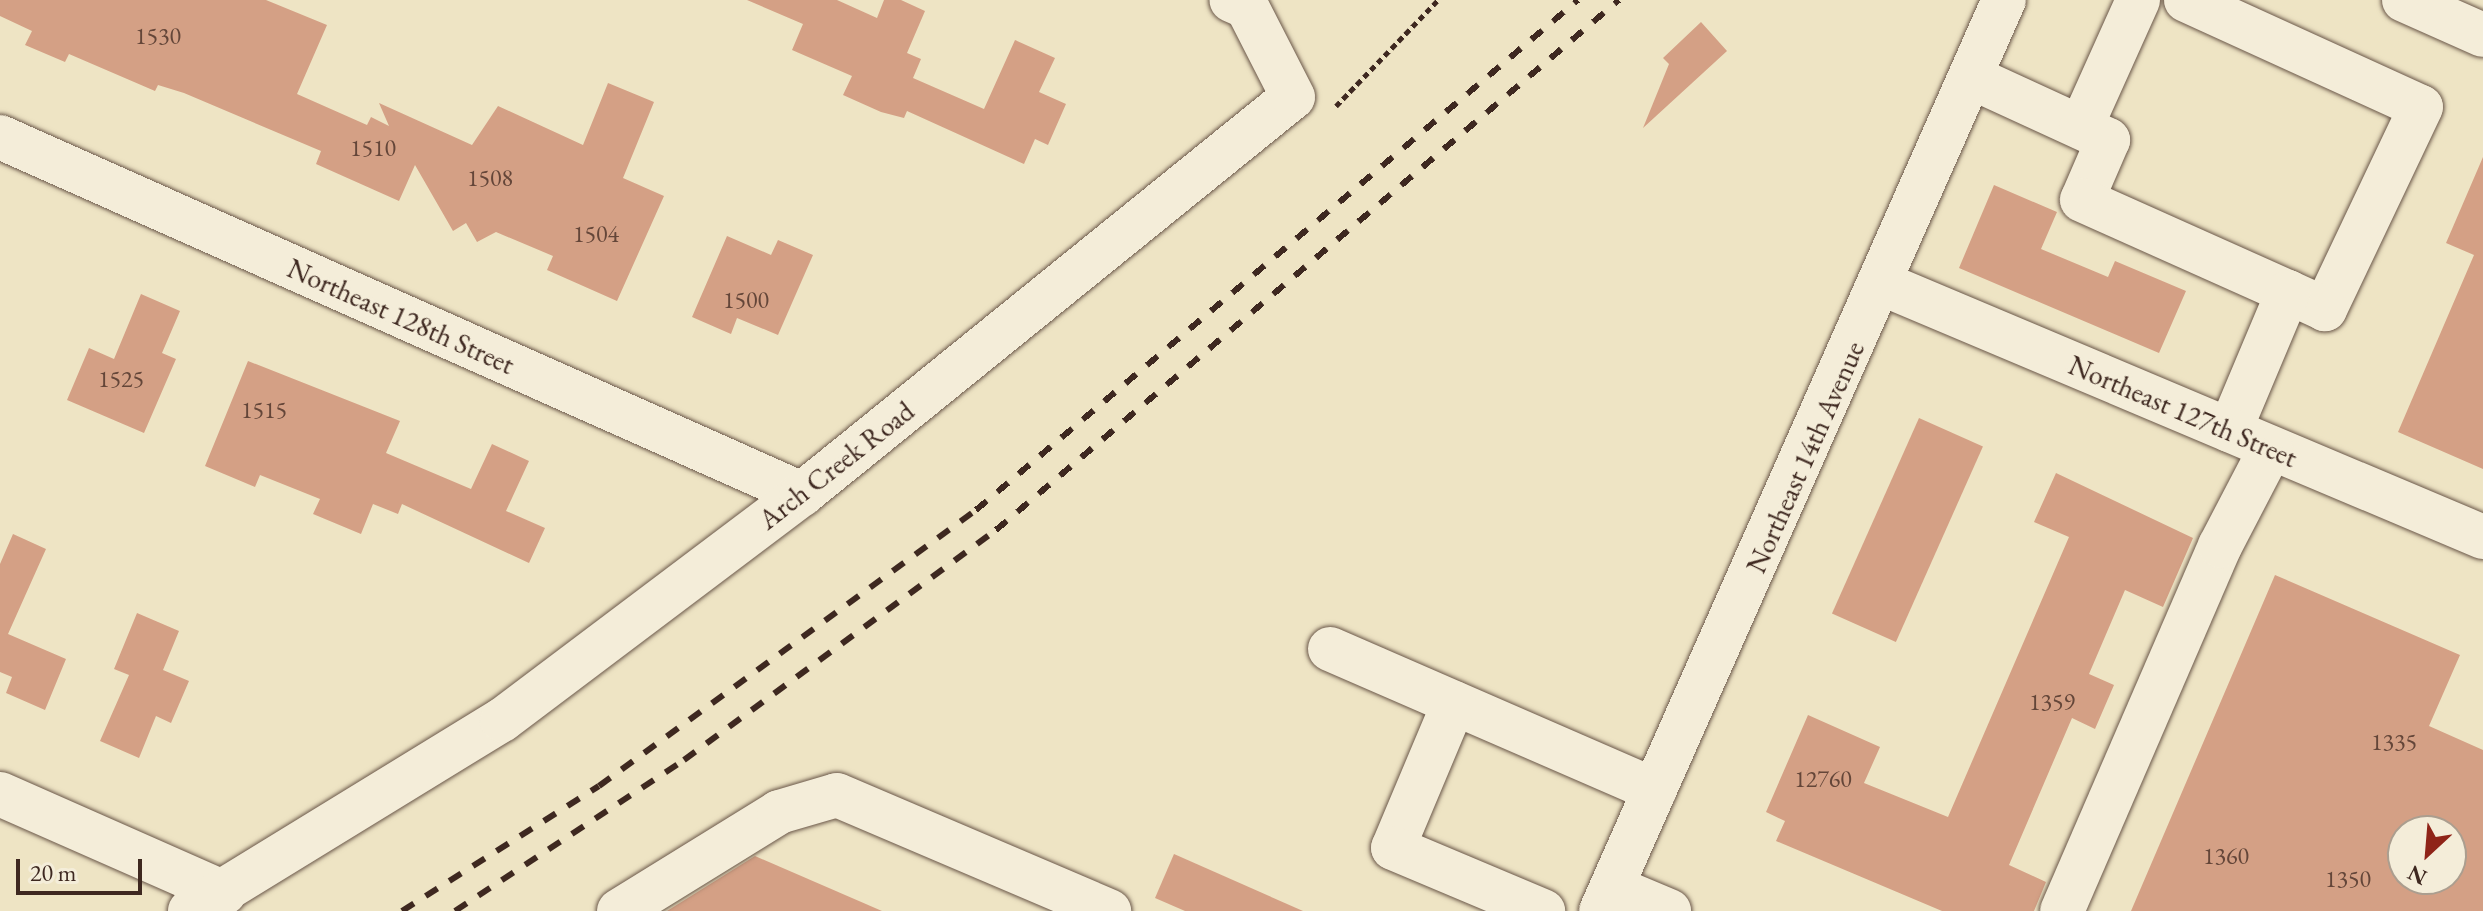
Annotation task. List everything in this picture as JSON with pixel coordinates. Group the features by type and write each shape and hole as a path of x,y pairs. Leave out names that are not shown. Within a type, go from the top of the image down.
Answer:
{"street":[{"path":"1231,0 1247,7 1293,97"},
{"name":"Northeast 14th Avenue","path":"1606,899 1883,284 2004,0"},
{"path":"2081,127 2138,0"},
{"path":"1971,77 2108,140 2082,200 2325,309 2421,107 2186,0"},
{"path":"2404,0 2483,35"},
{"name":"Arch Creek Road","path":"207,902 502,720 802,494 1293,97"},
{"name":"Northeast 128th Street","path":"0,137 802,494"},
{"name":"Northeast 127th Street","path":"1883,284 2483,537"},
{"path":"2230,430 2288,292"},
{"path":"2062,911 2220,546 2271,448"},
{"path":"1330,649 1655,790"},
{"path":"1454,703 1393,848 1543,911"},
{"path":"619,911 779,812 837,795 1109,911"},
{"path":"3,803 207,902"},
{"path":"1606,899 1669,911"}],"path":[{"path":"1293,97 1326,116 1438,0"}],"building":[{"path":"0,0 266,0 327,25 297,94 367,125 371,117 389,126 379,103 472,145 498,106 583,145 608,83 654,102 623,178 664,196 617,301 547,270 553,256 496,232 477,242 466,223 453,231 415,165 399,201 316,164 321,151 184,93 158,85 155,91 69,54 65,62 25,45 32,31 0,16"},
{"path":"747,0 837,0 877,18 884,0 901,0 925,11 907,53 921,59 913,78 984,109 1015,40 1055,58 1039,92 1066,104 1048,145 1035,139 1024,164 907,111 904,118 881,112 843,95 852,76 792,50 803,24"},
{"path":"1701,22 1727,51 1643,128 1669,64 1663,58"},
{"path":"2483,157 2483,469 2398,432 2474,255 2446,243"},
{"path":"1994,185 2057,212 2041,249 2108,277 2115,261 2186,291 2159,353 1959,268"},
{"path":"727,236 771,255 778,240 813,255 778,335 737,318 731,334 692,317"},
{"path":"141,294 180,311 162,353 176,359 144,433 67,400 89,348 114,359"},
{"path":"248,361 400,421 386,453 471,489 492,444 529,461 506,511 545,528 529,563 402,504 398,514 373,504 361,534 313,514 320,499 260,475 255,487 205,466"},
{"path":"1919,418 1983,446 1896,642 1832,613"},
{"path":"2056,473 2193,538 2163,607 2125,590 2089,674 2114,685 2095,729 2072,718 2009,865 2046,882 2034,911 1942,911 1776,841 1785,821 1766,812 1808,715 1880,747 1864,783 1948,817 2069,537 2034,522"},
{"path":"13,534 46,549 8,634 66,659 45,710 6,693 12,677 0,672 0,564"},
{"path":"2275,575 2460,655 2429,726 2483,750 2483,911 2131,911"},
{"path":"137,613 179,631 163,670 189,681 171,723 156,716 139,758 100,741 129,675 114,669"},
{"path":"1174,854 1303,911 1185,911 1155,898"},
{"path":"755,856 882,911 667,911"}],"railway":[{"path":"402,911 599,786 976,510 1578,0"},
{"path":"455,911 684,760 996,530 1619,0"}]}
